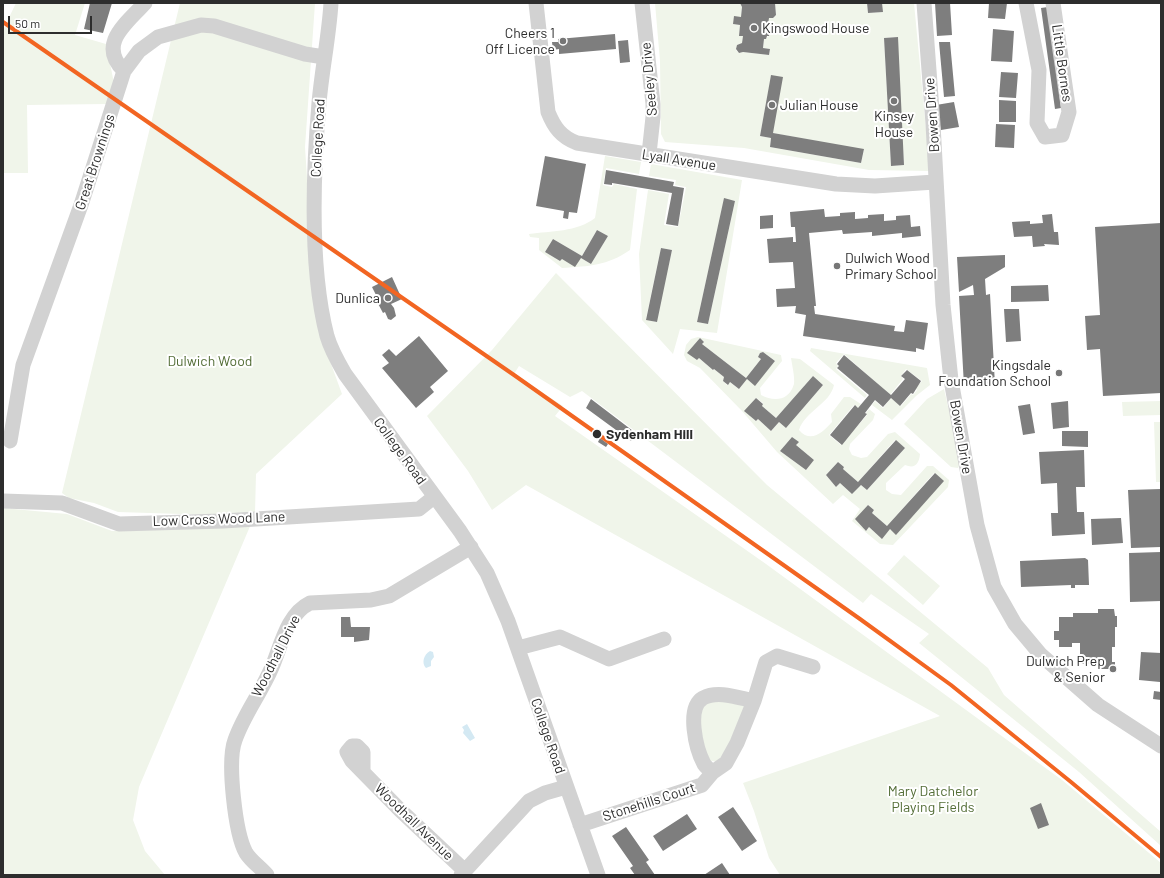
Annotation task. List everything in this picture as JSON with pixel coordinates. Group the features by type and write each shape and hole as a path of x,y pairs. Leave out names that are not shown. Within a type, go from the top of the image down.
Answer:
{"street":[{"path":"124,71 116,63 112,53 114,41 119,30 145,3"},
{"name":"College Road","path":"330,3 319,102 316,152 315,252 327,336 334,354 345,374 471,547 487,573 498,596 518,648 598,875"},
{"name":"Lyall Avenue","path":"536,3 548,112 553,124 566,139 577,143 836,184 875,186 935,182"},
{"name":"Seeley Drive","path":"642,3 653,111 648,154"},
{"name":"Bowen Drive","path":"924,3 933,124 935,182 943,305 950,380 977,526 994,587 1015,624 1041,655 1098,705 1161,746"},
{"name":"Little Bornes","path":"1026,3 1038,70 1037,123 1045,137 1062,135 1069,112 1053,3"},
{"name":"Great Brownings","path":"10,441 23,366 81,205 124,71 139,51 158,37 201,25 214,26 305,54 324,56"},
{"name":"Low Cross Wood Lane","path":"3,501 62,503 119,524 222,521 419,509 434,497"},
{"name":"Woodhall Drive","path":"267,875 246,854 240,839 233,802 232,774 234,742 245,715 272,668 291,623 302,607 310,604 371,600 389,596 471,547"},
{"path":"518,648 560,637 609,659 664,639"},
{"name":"Stonehills Court","path":"580,825 702,785 713,772 726,763 737,743 754,701 766,662 776,656 813,667"},
{"name":"Stonehills Court","path":"713,772 704,764 696,740 693,712 697,703 708,696 726,695 754,701"},
{"name":"Woodhall Avenue","path":"363,772 463,873"},
{"path":"463,873 530,801 566,787"}],"green space":[{"path":"16,3 85,3 75,35 106,44 114,83 107,104 27,105 28,173 3,173 3,30"},
{"name":"Dulwich Wood","path":"180,3 315,3 305,147 313,270 323,342 342,394 256,474 255,513 212,515 118,512 94,503 69,498 62,493"},
{"path":"655,3 740,3 742,7 741,17 733,24 740,25 739,36 743,36 742,43 737,45 736,50 739,53 743,52 769,55 770,49 763,48 764,39 769,36 770,31 767,31 769,18 773,18 776,15 775,3 867,3 868,13 882,12 882,3 914,3 930,171 869,170 744,148 665,142 661,134 660,61","holes":["897,37 904,165 891,166 884,38","771,76 773,133 864,150 861,163 770,147 771,138 760,136"]},
{"path":"605,156 641,162 639,174 606,168 603,185 612,187 614,184 637,189 630,250 613,259 598,264 562,268 539,250 539,238 530,237 529,234 572,228 588,223 595,218","holes":["597,230 608,236 591,264 581,258 562,259 560,261 545,252 553,239 582,256"]},
{"path":"651,164 742,180 717,333 680,329 673,354 642,320 639,254 648,190 669,194 664,225 678,227 686,187 675,185 676,180 649,176","holes":["724,199 735,201 708,324 697,322","661,248 672,250 656,322 646,319"]},
{"name":"Mary Datchelor Playing Fields","path":"556,273 767,485 988,668 1004,695 1161,832 1161,846 1079,772 919,643 929,634 871,594 863,603 582,391 570,397 519,366 514,374 563,406 555,416 766,564 1062,780 1161,863 1161,875 780,875 769,858 754,811 743,783 940,716 526,485 492,510 468,471 427,416 492,350"},
{"path":"698,337 781,355 782,361 760,388 761,395 771,399 785,397 792,390 794,375 791,358 800,359 834,385 832,392 823,403 802,423 799,430 803,434 812,436 821,433 832,422 831,414 844,397 850,397 861,404 858,408 854,405 829,435 841,445 867,415 866,413 869,409 875,414 873,420 850,444 849,449 852,455 861,458 867,457 888,434 895,432 920,454 916,465 905,465 886,483 886,490 892,494 901,495 927,466 933,466 949,480 948,487 893,545 880,544 852,521 860,509 843,495 833,504 777,452 742,411 700,368 687,361 684,355 686,345 691,339","holes":["700,338 704,342 702,344 746,378 761,359 758,357 760,353 763,352 775,361 755,385 747,379 739,389 730,382 727,385 723,381 724,377 699,358 697,360 688,353","813,376 823,385 786,428 779,422 771,431 758,419 756,421 745,411 756,398 763,403 762,406 776,418","792,437 798,442 796,445 814,460 806,470 780,451","895,440 905,448 867,490 861,485 852,494 840,483 836,487 826,475 838,462 844,467 843,469 858,482","934,473 943,481 896,534 890,529 881,538 869,527 866,531 856,519 868,505 874,510 872,513 887,526"]},
{"path":"811,348 927,368 930,385 916,396 892,420 872,405 875,401 883,408 891,398 901,406 911,394 913,395 917,390 915,388 922,381 906,369 901,376 903,379 890,395 844,354 836,363 838,366 836,369 867,395 865,398 810,351"},
{"path":"944,389 961,462 958,468 951,467 904,424 927,399"},
{"path":"1161,401 1161,415 1123,416 1122,402"},
{"path":"1154,422 1161,422 1161,482 1156,482"},
{"path":"3,508 67,514 112,531 251,524 139,787 133,820 145,851 165,875 3,875"},
{"path":"904,555 940,586 923,605 887,574"},
{"path":"713,700 745,705 736,738 717,762 708,760 698,724 703,704"}],"water":[{"path":"430,651 433,652 434,657 431,661 431,666 426,668 424,666 424,659 426,654"},
{"path":"467,724 475,738 470,741 463,733 464,730 462,727"}],"building":[{"path":"90,3 112,3 103,33 84,29"},
{"name":"Kingswood House","path":"740,3 775,3 776,15 773,18 769,18 767,31 770,31 769,36 764,39 763,48 770,49 769,55 743,52 739,53 736,49 737,45 742,43 743,36 739,36 740,25 733,24 734,16 741,17 742,7"},
{"path":"867,3 882,3 883,12 868,13"},
{"path":"935,3 950,3 952,35 937,36"},
{"path":"989,3 1007,3 1005,19 988,18"},
{"path":"1048,7 1061,108 1055,109 1041,8"},
{"path":"993,29 1014,31 1012,62 991,61"},
{"path":"615,34 616,49 559,54 559,49 553,50 552,42 558,42 558,39"},
{"name":"Kinsey House","path":"898,37 904,165 891,166 884,38"},
{"path":"628,40 630,62 620,63 618,41"},
{"path":"939,42 950,42 955,96 944,97"},
{"path":"1001,72 1018,73 1016,98 999,97"},
{"name":"Julian House","path":"771,75 783,77 773,133 864,149 861,163 770,147 771,138 760,136"},
{"path":"999,100 1016,101 1016,122 999,122"},
{"path":"954,102 959,127 941,130 936,105"},
{"path":"996,124 1015,125 1014,148 995,147"},
{"path":"545,156 586,164 577,213 569,212 568,219 563,218 564,211 536,206"},
{"path":"606,170 674,182 673,186 684,188 678,226 666,224 672,193 612,183 612,185 604,184"},
{"path":"724,198 735,201 708,324 697,322"},
{"path":"824,209 825,217 840,216 840,213 855,212 855,219 868,218 868,215 884,214 884,221 896,220 896,216 910,215 911,227 920,226 921,236 902,238 902,233 872,236 872,232 843,234 842,230 809,233 816,306 814,306 815,314 895,326 894,331 904,332 906,320 928,323 924,350 916,348 916,352 803,336 806,315 795,313 796,306 777,307 776,289 795,288 793,262 769,263 767,239 793,237 793,242 796,242 795,227 791,227 790,212"},
{"path":"1052,214 1054,232 1058,232 1059,245 1044,244 1045,246 1033,247 1032,236 1014,237 1012,222 1030,221 1030,224 1043,223 1042,215"},
{"path":"773,215 773,228 760,229 760,216"},
{"path":"1161,223 1161,393 1103,396 1100,349 1087,350 1085,316 1100,315 1095,227"},
{"path":"597,230 608,236 591,264 581,258 575,267 562,259 560,261 545,252 553,239 582,256"},
{"path":"661,248 672,250 657,322 646,320"},
{"path":"1005,255 1005,267 985,279 986,295 990,294 995,385 964,386 959,296 974,295 973,285 959,292 957,257"},
{"name":"Dunlica","path":"392,277 402,299 391,304 394,308 396,316 391,320 388,319 385,312 383,313 374,296 376,295 372,287"},
{"path":"1048,285 1049,301 1011,302 1011,286"},
{"path":"1004,309 1019,309 1021,341 1006,342"},
{"path":"419,336 448,371 430,387 434,392 416,408 382,368 389,363 382,355 389,349 396,356"},
{"path":"700,338 704,342 702,344 746,378 761,359 758,357 760,353 763,352 775,361 755,386 747,379 739,389 730,382 728,385 723,381 724,377 714,369 713,370 699,358 697,360 687,353"},
{"path":"844,355 891,395 905,379 901,376 907,370 921,381 913,394 911,393 900,406 891,398 883,407 875,400 865,413 867,414 842,445 830,435 855,405 858,408 869,395 837,368 839,366 837,364"},
{"path":"813,376 823,385 786,428 779,422 771,431 758,419 756,421 744,411 756,398 763,404 762,406 776,418"},
{"path":"591,399 637,434 631,441 586,408"},
{"path":"1068,401 1069,427 1053,429 1051,403"},
{"path":"1030,404 1035,433 1023,435 1018,406"},
{"path":"1062,431 1088,431 1088,447 1062,446"},
{"path":"792,437 799,442 796,445 814,460 806,470 780,451"},
{"path":"600,438 608,444 606,447 598,442"},
{"path":"896,440 905,448 867,490 861,485 852,494 840,483 836,487 826,475 838,462 844,467 843,469 858,482"},
{"path":"1084,450 1085,487 1076,487 1077,512 1084,512 1085,534 1052,536 1051,513 1058,513 1057,483 1041,484 1039,452"},
{"path":"935,473 944,481 896,535 890,529 882,539 869,527 866,531 855,519 868,505 874,510 872,513 887,526"},
{"path":"1161,489 1161,547 1131,548 1128,490"},
{"path":"1121,518 1123,543 1092,545 1091,519"},
{"path":"1161,552 1161,601 1130,602 1129,553"},
{"path":"1085,558 1088,560 1089,585 1075,585 1075,588 1071,588 1071,585 1021,587 1020,561"},
{"path":"1098,609 1114,609 1115,616 1117,616 1117,627 1115,627 1115,647 1112,647 1112,662 1115,662 1115,669 1101,669 1101,664 1080,664 1080,643 1072,643 1072,647 1059,647 1059,640 1054,640 1054,631 1059,631 1059,617 1073,617 1073,613 1098,613"},
{"path":"341,617 350,617 351,627 370,627 369,640 354,642 354,637 341,637"},
{"path":"1141,652 1161,653 1160,682 1139,680"},
{"path":"1154,691 1161,692 1161,700 1153,699"},
{"path":"1041,803 1049,825 1038,829 1030,808"},
{"path":"733,807 757,841 742,851 718,817"},
{"path":"687,814 697,829 663,851 653,836"},
{"path":"626,827 649,860 646,862 655,875 635,875 630,868 633,866 612,836"},
{"path":"722,863 730,875 704,875"}],"transit line":[{"path":"3,22 514,375 860,619 951,685 1161,857"}],"place":[{"name":"Kingswood House","path":"754,28"},
{"name":"Cheers 1 Off Licence","path":"563,41"},
{"name":"Kinsey House","path":"894,101"},
{"name":"Julian House","path":"772,105"},
{"name":"Dulwich Wood Primary School","path":"837,266"},
{"name":"Dunlica","path":"388,298"},
{"name":"Kingsdale Foundation School","path":"1059,373"},
{"name":"Sydenham Hill","path":"597,434"},
{"name":"Dulwich Prep & Senior","path":"1113,669"}]}
